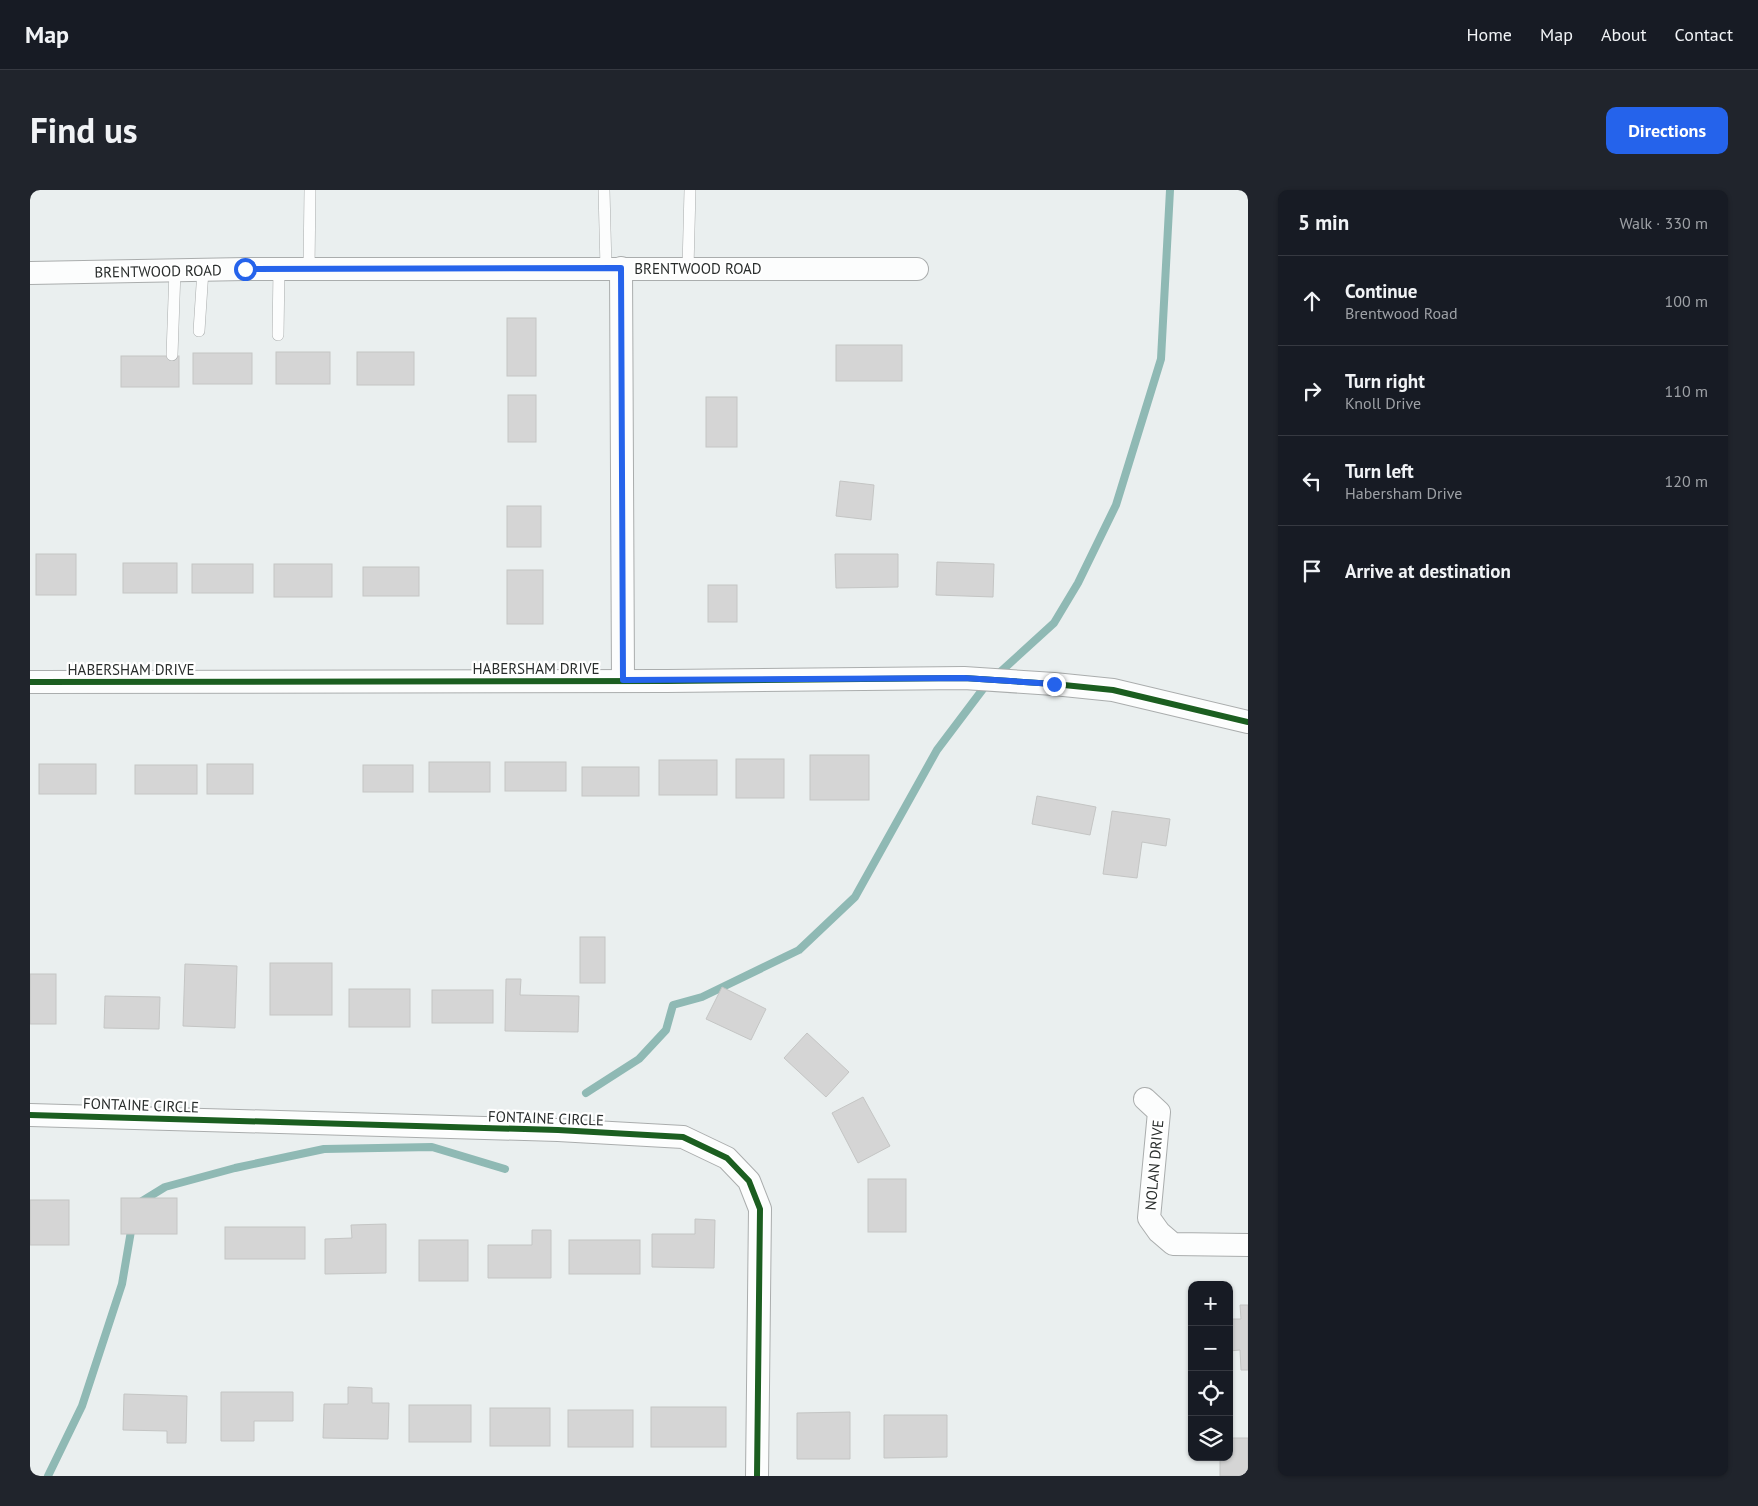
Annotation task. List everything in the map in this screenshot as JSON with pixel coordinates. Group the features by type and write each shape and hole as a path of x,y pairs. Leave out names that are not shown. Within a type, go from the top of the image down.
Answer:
{"street":[{"path":"614,268 623,680"},
{"name":"BRENTWOOD ROAD","path":"30,273 279,269 917,269"},
{"name":"HABERSHAM DRIVE","path":"30,682 964,678 1045,683 1113,690 1248,722"},
{"name":"NOLAN DRIVE","path":"1145,1098 1159,1112 1149,1218 1173,1244 1248,1245"},
{"name":"FONTAINE CIRCLE","path":"30,1115 558,1130 683,1137 727,1158 749,1181 760,1209 757,1476"}],"lane":[{"path":"310,190 310,269"},
{"path":"604,190 614,268"},
{"path":"688,268 690,190"},
{"path":"278,335 279,269"},
{"path":"172,355 176,270"},
{"path":"199,331 203,270"}],"building":[{"path":"507,318 536,318 536,376 507,376"},
{"path":"836,345 902,345 902,381 836,381"},
{"path":"276,352 330,352 330,384 276,384"},
{"path":"357,352 414,352 414,385 357,385"},
{"path":"193,353 252,353 252,384 193,384"},
{"path":"121,356 179,356 179,387 121,387"},
{"path":"508,395 536,395 536,442 508,442"},
{"path":"706,397 737,397 737,447 706,447"},
{"path":"840,481 874,485 871,520 836,516"},
{"path":"507,506 541,506 541,547 507,547"},
{"path":"36,554 76,554 76,595 36,595"},
{"path":"835,554 898,554 898,587 836,588"},
{"path":"937,562 994,564 993,597 936,595"},
{"path":"123,563 177,563 177,593 123,593"},
{"path":"192,564 253,564 253,593 192,593"},
{"path":"274,564 332,564 332,597 274,597"},
{"path":"363,567 419,567 419,596 363,596"},
{"path":"507,570 543,570 543,624 507,624"},
{"path":"708,585 737,585 737,622 708,622"},
{"path":"810,755 869,755 869,800 810,800"},
{"path":"736,759 784,759 784,798 736,798"},
{"path":"659,760 717,760 717,795 659,795"},
{"path":"429,762 490,762 490,792 429,792"},
{"path":"505,762 566,762 566,791 505,791"},
{"path":"39,764 96,764 96,794 39,794"},
{"path":"207,764 253,764 253,794 207,794"},
{"path":"135,765 197,765 197,794 135,794"},
{"path":"363,765 413,765 413,792 363,792"},
{"path":"582,767 639,767 639,796 582,796"},
{"path":"1037,796 1096,807 1090,835 1032,824"},
{"path":"1112,811 1170,819 1166,846 1142,842 1137,878 1103,874"},
{"path":"580,937 605,937 605,983 580,983"},
{"path":"270,963 332,963 332,1015 270,1015"},
{"path":"185,964 237,966 235,1028 183,1026"},
{"path":"30,974 56,974 56,1024 30,1024"},
{"path":"506,979 521,979 520,995 579,996 578,1032 505,1031"},
{"path":"722,987 766,1009 751,1040 706,1019"},
{"path":"349,989 410,989 410,1027 349,1027"},
{"path":"432,990 493,990 493,1023 432,1023"},
{"path":"105,996 160,997 159,1029 104,1028"},
{"path":"807,1033 849,1072 826,1097 784,1058"},
{"path":"863,1097 890,1146 858,1163 832,1113"},
{"path":"868,1179 906,1179 906,1232 868,1232"},
{"path":"121,1198 177,1198 177,1234 121,1234"},
{"path":"30,1200 69,1200 69,1245 30,1245"},
{"path":"695,1219 715,1220 714,1268 652,1267 652,1234 695,1234"},
{"path":"386,1224 386,1273 325,1274 325,1239 352,1238 351,1225"},
{"path":"225,1227 305,1227 305,1259 225,1259"},
{"path":"532,1230 551,1230 551,1278 488,1278 488,1245 532,1245"},
{"path":"419,1240 468,1240 468,1281 419,1281"},
{"path":"569,1240 640,1240 640,1274 569,1274"},
{"path":"1240,1305 1248,1305 1248,1370 1241,1370 1240,1350 1233,1351 1233,1319 1241,1319"},
{"path":"348,1387 372,1388 372,1403 389,1403 388,1439 323,1438 324,1404 348,1404"},
{"path":"221,1392 293,1392 293,1421 254,1421 254,1441 221,1441"},
{"path":"124,1394 187,1396 186,1443 167,1443 167,1431 123,1430"},
{"path":"409,1405 471,1405 471,1442 409,1442"},
{"path":"651,1407 726,1407 726,1447 651,1447"},
{"path":"490,1408 550,1408 550,1446 490,1446"},
{"path":"568,1410 633,1410 633,1447 568,1447"},
{"path":"850,1412 850,1459 797,1459 797,1413"},
{"path":"884,1415 947,1415 947,1457 884,1458"},
{"path":"1233,1438 1248,1438 1248,1476 1220,1476 1220,1461 1233,1461"}],"waterway":[{"path":"997,675 1054,623 1078,583 1116,505 1161,359 1170,190"},
{"path":"586,1093 639,1059 666,1030 673,1005 702,997 799,950 855,897 937,750 986,685"},
{"path":"139,1203 165,1187 235,1168 324,1149 432,1147 505,1169"},
{"path":"48,1476 82,1406 122,1284 132,1225"}],"cycle path":[{"path":"30,682 667,681 964,678 1113,690 1248,722"},
{"path":"30,1115 558,1130 683,1137 727,1158 749,1181 760,1209 757,1476"}],"route":[{"path":"245,269 621,268 623,680 964,678 1054,684"}]}
